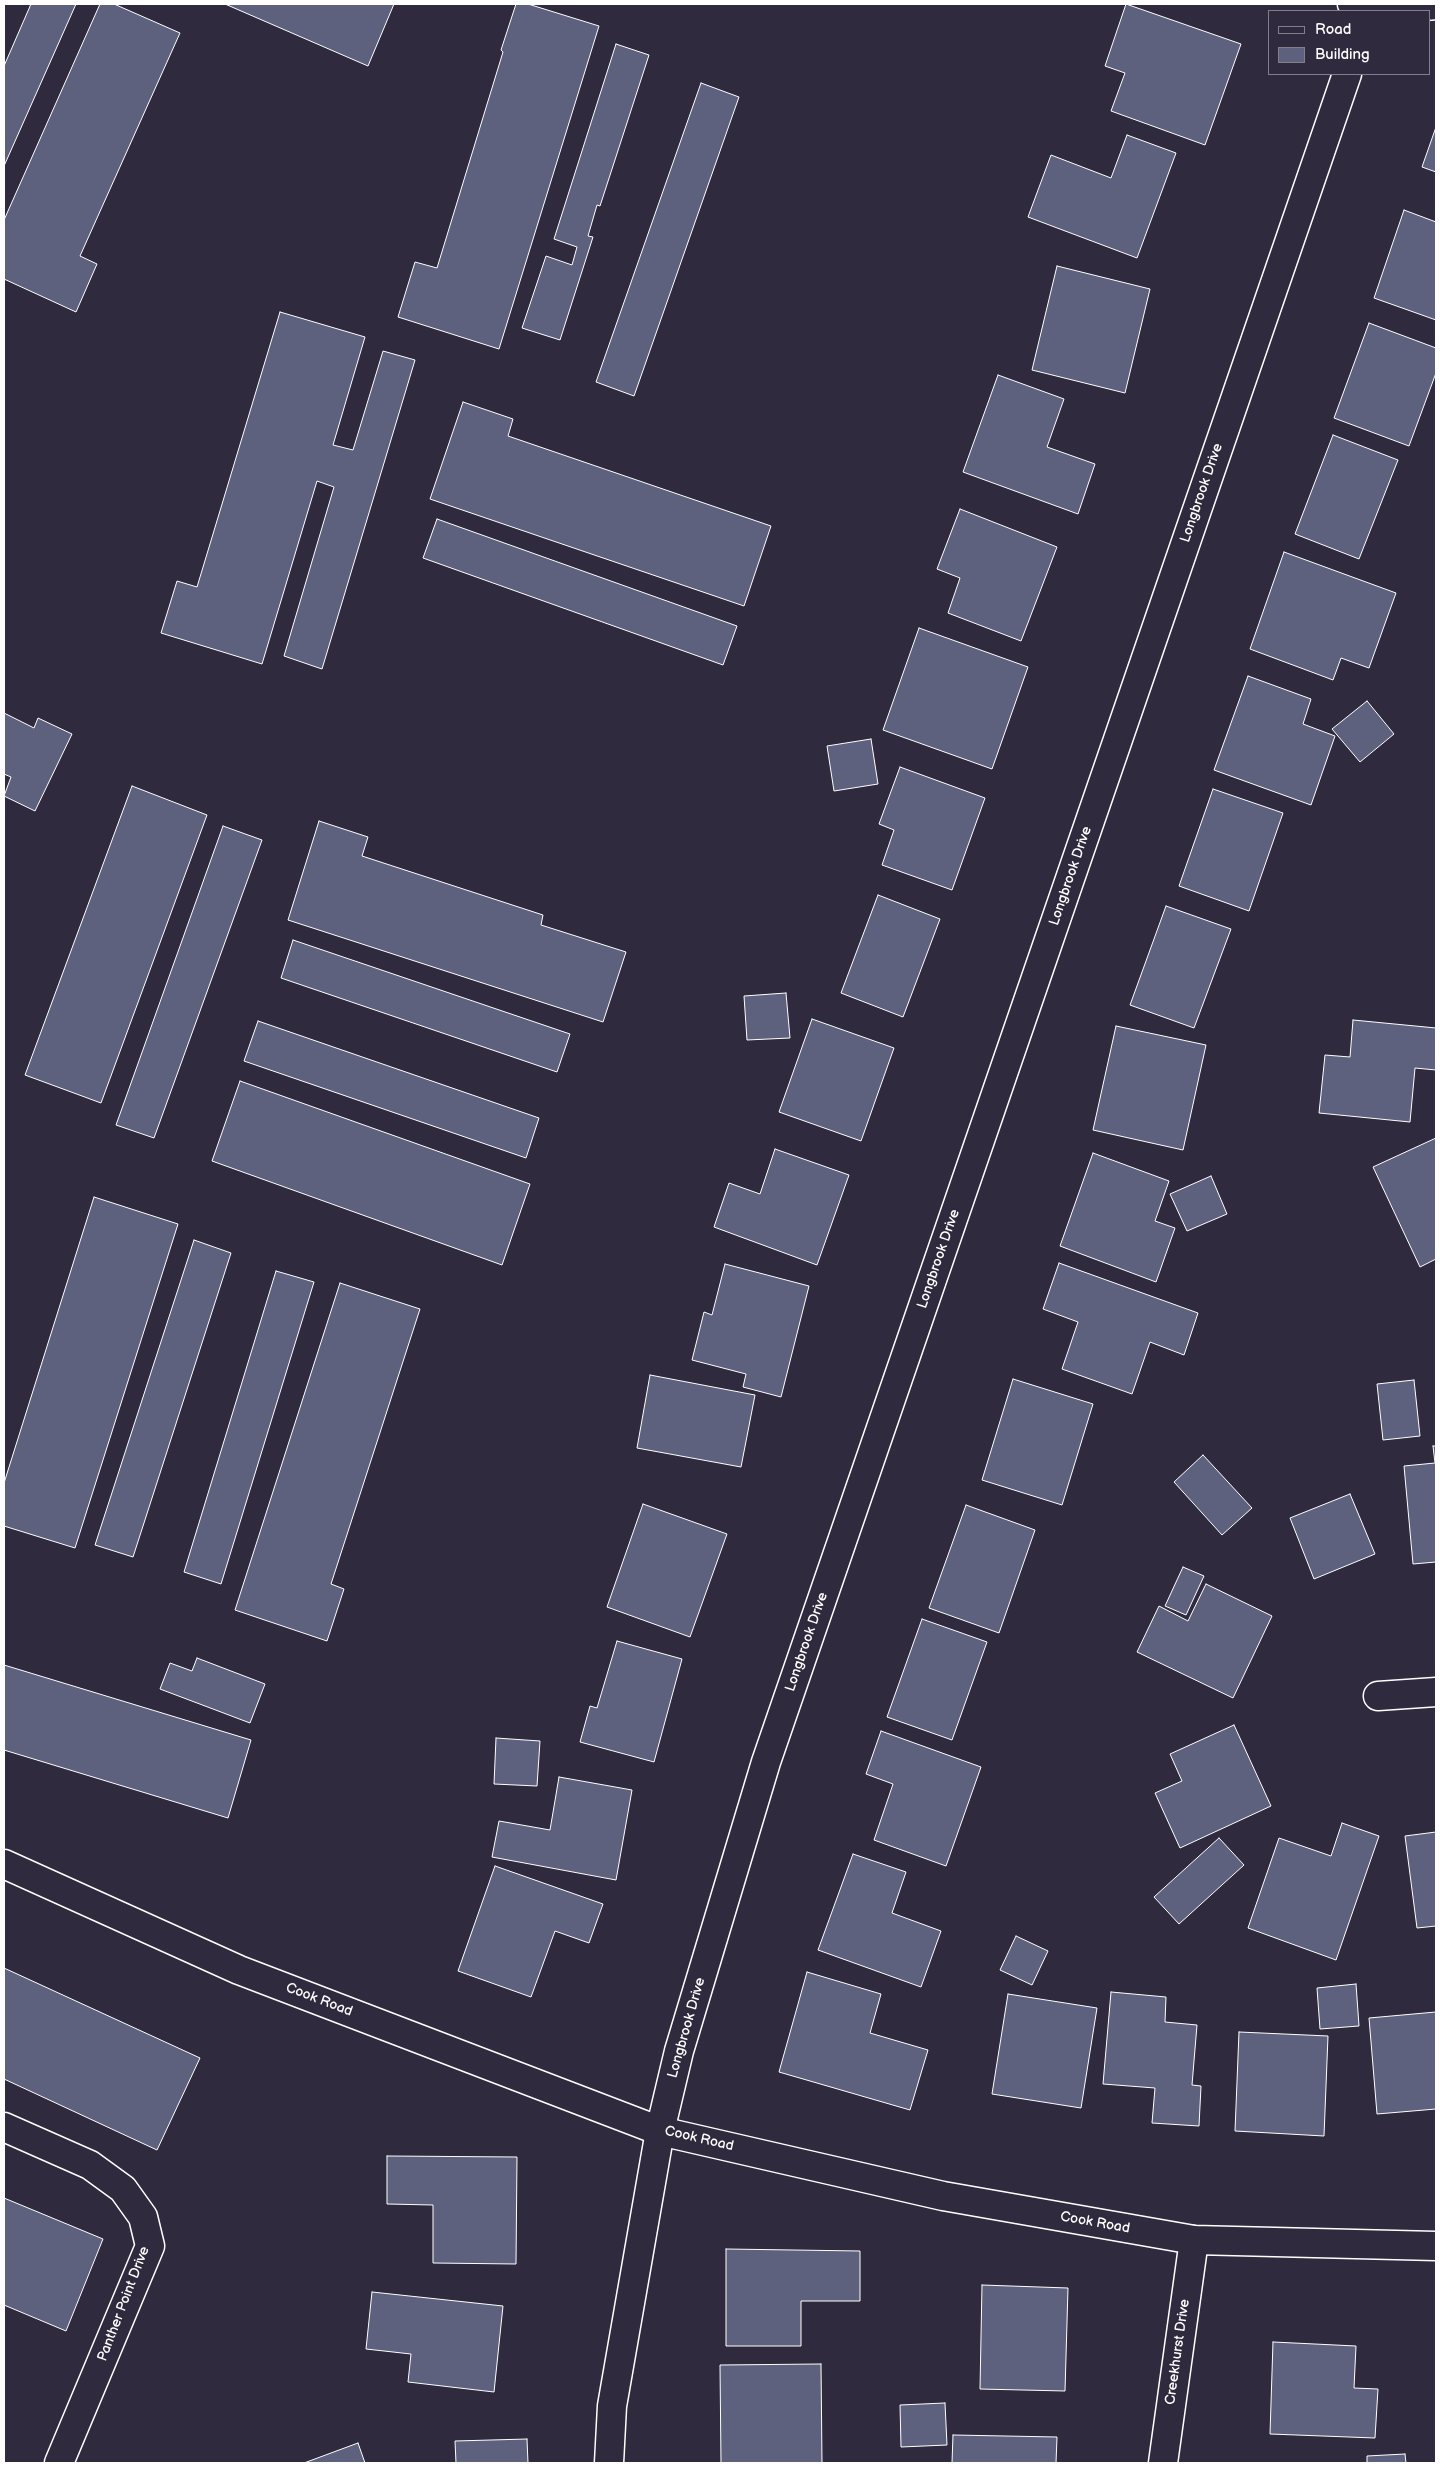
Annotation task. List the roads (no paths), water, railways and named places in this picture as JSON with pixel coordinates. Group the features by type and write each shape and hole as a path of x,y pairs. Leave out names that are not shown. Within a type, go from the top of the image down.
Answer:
{"street":[{"path":"1352,4 1366,10"},
{"path":"1379,10 1436,5"},
{"name":"Longbrook Drive","path":"609,2463 612,2406 660,2131 679,2051 766,1762 1346,75"},
{"path":"1378,1696 1436,1692"},
{"name":"Cook Road","path":"4,1864 239,1970 660,2131 943,2196 1194,2240 1436,2246"},
{"name":"Panther Point Drive","path":"4,2127 90,2165 123,2189 143,2217 150,2246 59,2463"},
{"name":"Creekhurst Drive","path":"1163,2463 1194,2240"}]}
